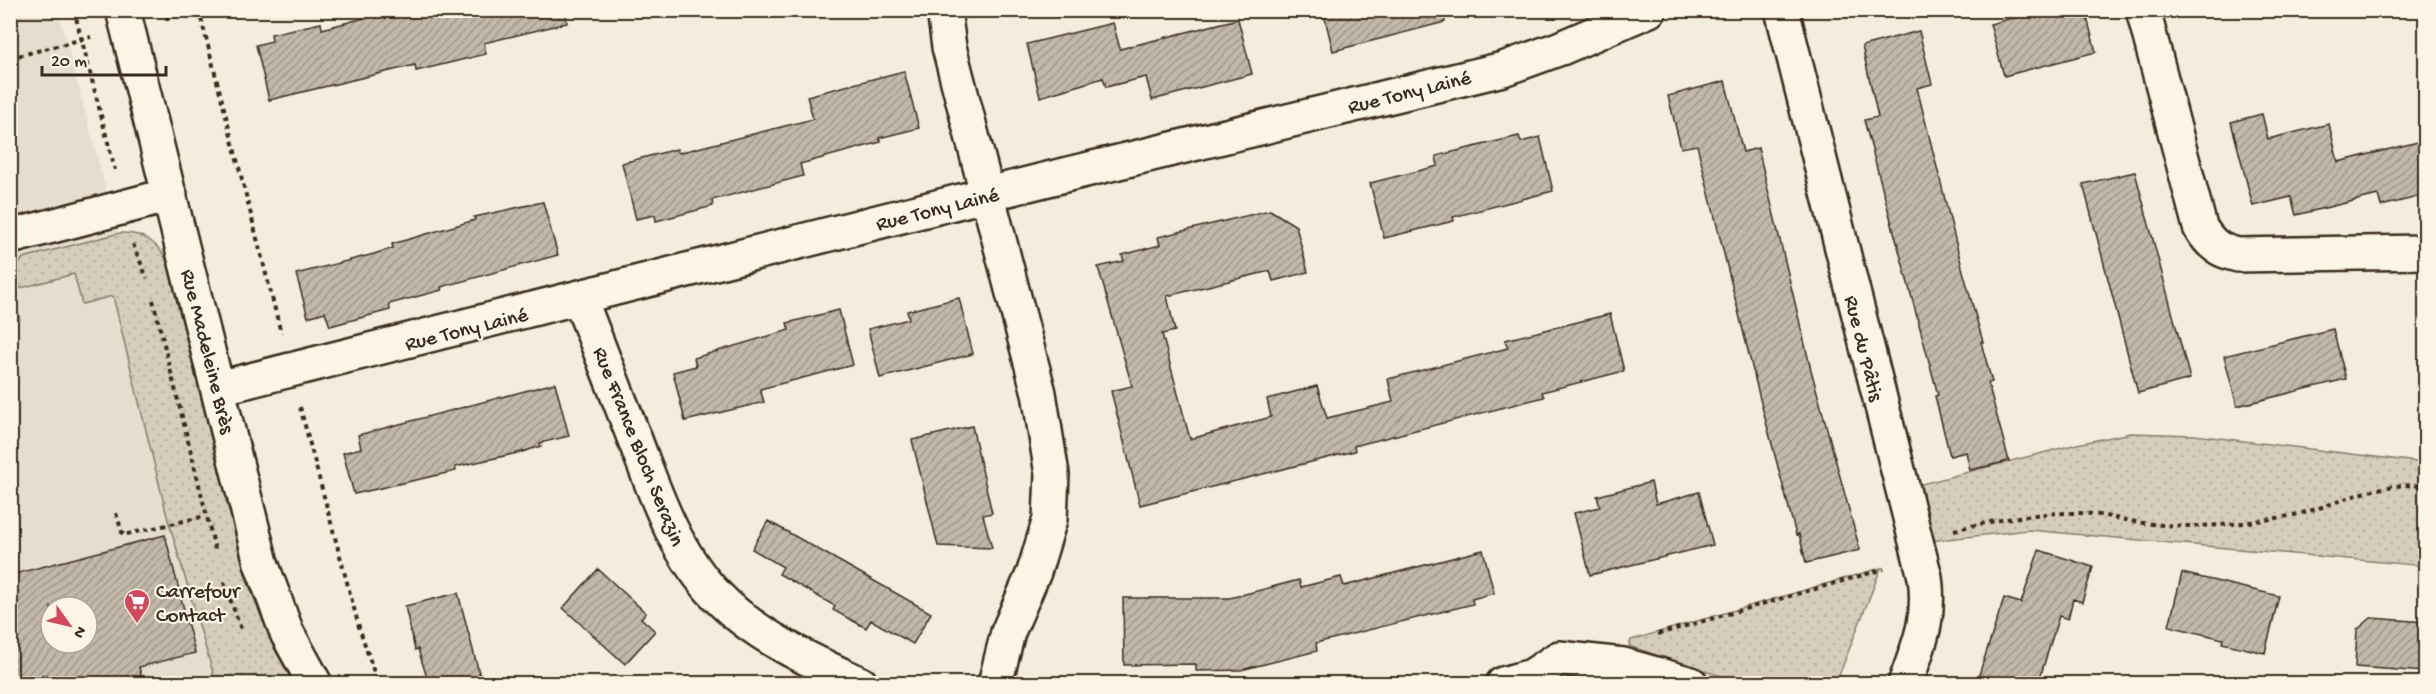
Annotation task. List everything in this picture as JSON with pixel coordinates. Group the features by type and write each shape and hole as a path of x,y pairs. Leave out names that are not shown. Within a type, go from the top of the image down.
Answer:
{"street":[{"name":"Rue Madeleine Brès","path":"123,10 261,563 287,633 315,684"},
{"path":"944,10 949,47 1039,393 1052,474 1050,519 1034,572 1008,632 995,684"},
{"name":"Rue Tony Lainé","path":"219,388 988,195 1503,69 1561,48 1649,10"},
{"name":"Rue du Pâtis","path":"1782,10 1916,539 1928,600 1926,622 1905,684"},
{"path":"2143,10 2200,227 2207,240 2221,251 2238,255 2426,252"},
{"path":"10,237 170,195"},
{"name":"Rue France Bloch Serazin","path":"580,299 656,494 688,562 718,597 762,632 811,661 861,684"},
{"path":"1503,684 1532,676 1559,658 1623,665 1691,684"}],"path":[{"path":"74,10 133,243 149,287"},
{"path":"10,58 75,41"},
{"path":"152,298 217,558"},
{"path":"1657,635 1884,570 1916,539 2015,516 2082,513 2153,524 2224,526 2292,515 2351,495 2404,483 2426,486"},
{"path":"116,513 123,535 206,516"},
{"path":"223,578 247,642"}],"shaded area":[{"path":"10,11 58,11 239,683 11,683"},
{"path":"120,233 135,234 148,239 159,248 167,261 246,578 273,646 293,683 216,683 167,516 113,296 82,304 74,274 13,290 20,320 11,322 11,275 23,258"},
{"path":"2131,433 2195,435 2425,463 2425,566 2029,530 1930,541 1918,485 2077,444"},
{"path":"1881,568 1836,683 1742,683 1629,646 1631,640"}],"building":[{"path":"395,10 565,10 567,23 484,43 486,54 416,71 415,65 269,100 256,45 272,41 271,34 321,23 322,29"},
{"path":"1323,10 1443,10 1445,22 1333,51"},
{"path":"2044,10 2085,10 2096,52 2004,76 1990,24"},
{"path":"1238,19 1252,74 1152,100 1146,77 1106,87 1103,78 1040,97 1027,44 1113,23 1120,49"},
{"path":"1919,31 1932,84 1917,88 1983,342 1981,342 1992,382 1988,383 2009,461 1970,470 1966,452 1950,456 1935,396 1938,395 1864,120 1878,117 1862,46"},
{"path":"904,71 919,128 879,138 881,142 800,164 803,176 712,200 713,206 656,221 655,215 636,219 622,163 677,149 678,153 813,119 807,96"},
{"path":"1725,81 1743,152 1758,148 1811,370 1860,550 1806,563 1799,534 1796,535 1760,399 1697,145 1681,148 1668,96"},
{"path":"2262,114 2268,139 2329,124 2338,162 2426,140 2426,195 2381,206 2378,195 2296,215 2291,197 2253,206 2231,122"},
{"path":"1519,136 1521,142 1540,137 1553,191 1453,217 1454,221 1384,238 1370,183 1438,166 1436,156"},
{"path":"2135,172 2190,379 2138,393 2083,184"},
{"path":"543,202 558,255 441,287 442,290 389,304 390,310 330,326 325,312 308,317 296,274 393,248 392,244 475,220 474,217"},
{"path":"1270,210 1296,226 1308,272 1273,281 1270,271 1167,296 1175,331 1162,334 1190,439 1271,417 1267,399 1317,386 1327,418 1393,402 1388,379 1508,348 1505,340 1610,314 1624,371 1542,392 1544,397 1354,446 1355,451 1140,505 1111,391 1132,386 1098,267 1124,261 1122,255 1160,245 1158,237"},
{"path":"959,298 973,354 880,378 868,329 909,319 907,311"},
{"path":"839,310 853,365 760,389 764,402 685,421 673,372 696,366 694,358 789,330 787,323"},
{"path":"2333,329 2346,379 2237,406 2224,356"},
{"path":"555,383 569,436 540,443 541,446 522,452 455,467 456,471 354,494 343,453 361,448 358,435"},
{"path":"972,426 992,513 983,515 992,548 938,546 912,440"},
{"path":"1651,482 1656,504 1699,492 1713,545 1590,575 1574,513 1600,507 1597,496"},
{"path":"768,521 931,613 913,644 871,620 866,628 833,610 835,606 779,574 783,567 752,549"},
{"name":"Carrefour Contact","path":"165,535 195,653 139,667 143,684 10,684 10,575"},
{"path":"1483,550 1494,593 1472,599 1473,604 1316,643 1317,651 1241,670 1196,671 1196,664 1124,665 1123,598 1230,598 1299,580 1301,587 1341,577 1344,586"},
{"path":"2039,550 2093,567 2082,602 2073,599 2068,619 2059,616 2038,684 1976,684 2004,598 2021,603"},
{"path":"598,569 646,613 641,618 655,631 625,664 563,608"},
{"path":"2182,573 2279,596 2265,653 2222,643 2223,639 2169,626"},
{"path":"458,593 482,684 429,684 418,649 415,650 405,606"},
{"path":"2371,618 2426,622 2426,672 2355,667 2357,630"}],"place":[{"name":"Carrefour Contact","path":"137,625"}]}
